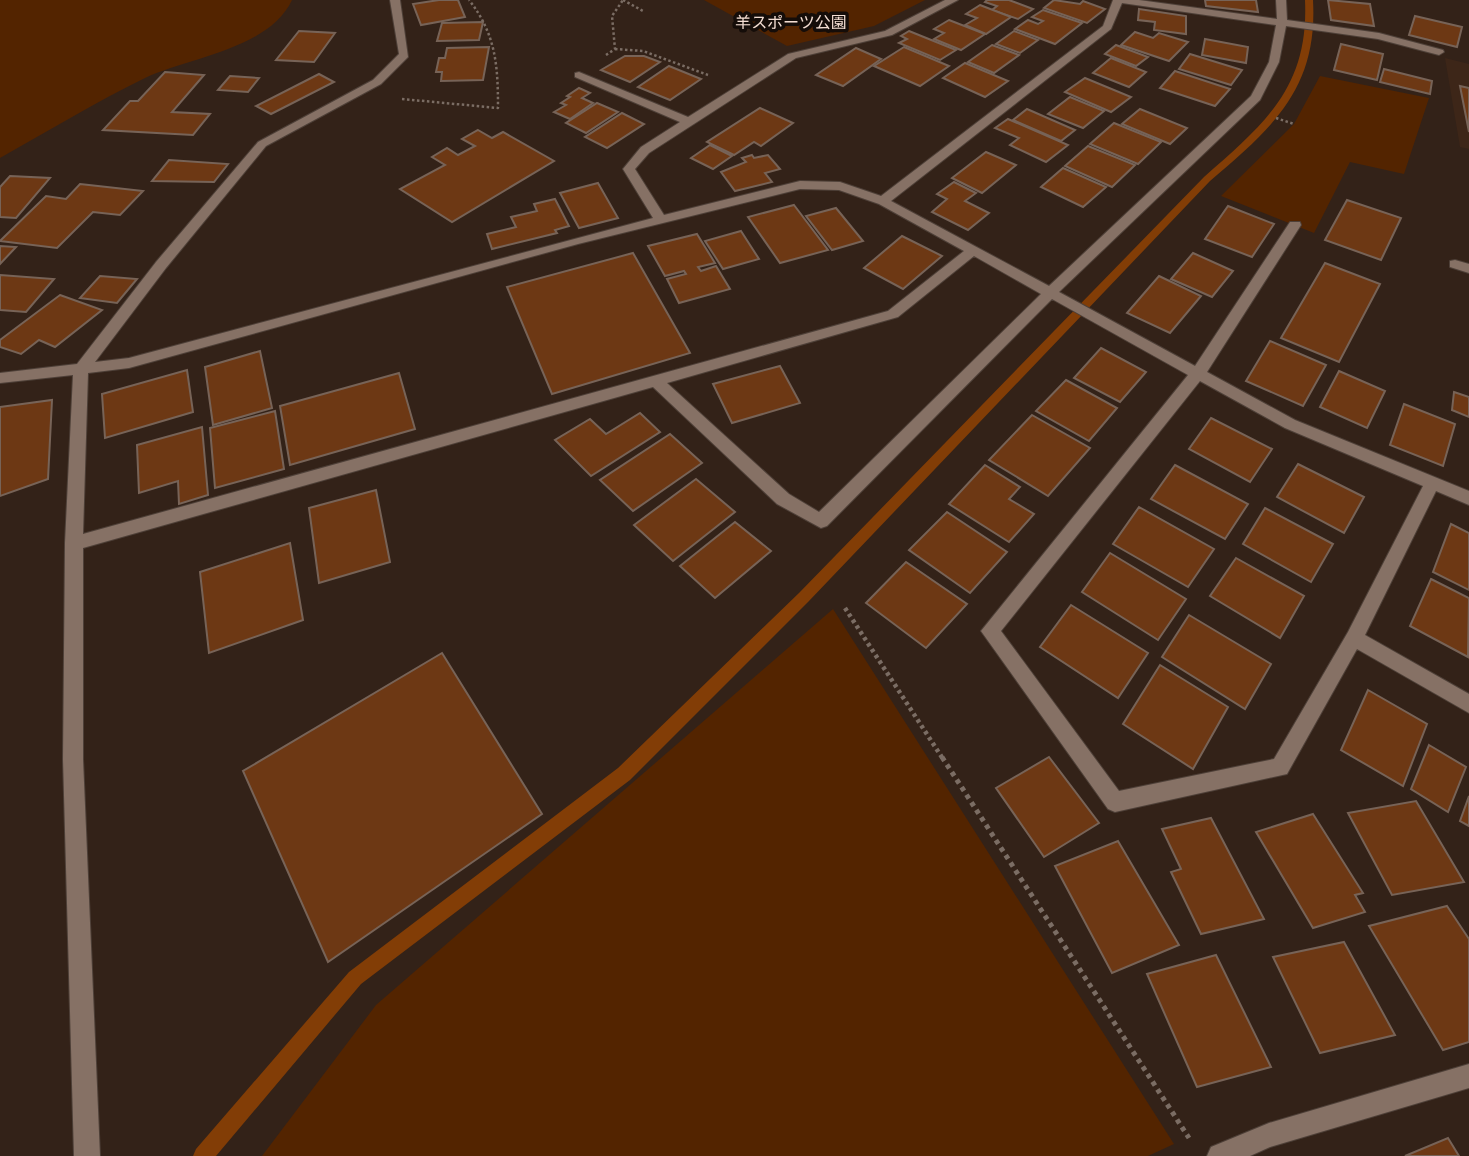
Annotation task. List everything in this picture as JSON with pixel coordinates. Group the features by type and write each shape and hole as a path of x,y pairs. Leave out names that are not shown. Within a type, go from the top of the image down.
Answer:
{"street":[{"path":"87,1156 73,759 74,543 81,369 161,265 262,144 377,82 404,55 395,0"},
{"path":"661,220 629,169 646,150 792,56 888,33 953,0"},
{"path":"883,201 1107,27 1118,0 1379,36 1439,52"},
{"path":"654,379 783,499 821,521 1051,292 1256,98 1278,60 1283,22 1281,0"},
{"path":"579,75 690,122"},
{"path":"0,378 129,363 800,185 840,186 883,201 1290,424 1469,498"},
{"path":"1295,225 1198,373 990,631 1115,802 1280,767 1354,638 1432,483"},
{"path":"74,543 893,314 973,250"},
{"path":"1455,264 1469,269"},
{"path":"1354,638 1469,704"},
{"path":"1220,1156 1269,1135 1469,1076"}],"path":[{"path":"365,88 410,101 498,108 498,52 485,18 469,0"},
{"path":"615,49 611,13 623,0 643,11"},
{"path":"579,75 615,49 643,51 710,75"},
{"path":"845,608 1194,1144"}],"shaded area":[{"path":"1445,58 1469,64 1469,149 1460,147"}],"green space":[{"path":"0,0 292,0 281,17 247,41 145,78 0,158"},
{"name":"羊スポーツ公園","path":"704,0 925,0 874,26 787,46"},
{"path":"1320,76 1429,98 1404,174 1350,162 1314,233 1221,196 1294,124"},
{"path":"833,609 1174,1144 1148,1156 262,1156 376,1005"}],"building":[{"path":"458,0 465,17 421,25 413,4"},
{"path":"1009,0 1033,9 1018,19 992,10 997,6 985,2"},
{"path":"1054,0 1080,4 1083,1 1105,9 1087,23 1044,8"},
{"path":"1205,0 1256,0 1258,12 1206,6"},
{"path":"1328,0 1370,4 1374,26 1331,20"},
{"path":"980,5 1011,17 986,34 965,25 977,18 966,14"},
{"path":"1139,9 1186,16 1186,34 1154,30 1155,22 1138,20"},
{"path":"1043,10 1082,23 1055,44 1015,29 1028,20 1038,24 1043,21 1032,17"},
{"path":"1415,16 1462,27 1457,47 1409,35"},
{"path":"949,20 985,34 961,50 934,39 944,33 934,29"},
{"path":"483,22 479,40 437,41 442,23"},
{"path":"299,31 335,33 314,62 276,60"},
{"path":"909,31 956,50 940,60 899,43 907,39 901,36"},
{"path":"1014,31 1038,40 1020,53 996,44"},
{"path":"1135,32 1153,38 1159,33 1188,42 1169,61 1121,45"},
{"path":"1205,39 1248,47 1246,63 1202,55"},
{"path":"1341,44 1383,54 1377,80 1334,70"},
{"path":"992,45 1019,55 994,73 968,62"},
{"path":"1116,45 1148,57 1136,66 1105,54"},
{"path":"489,47 483,80 441,81 442,72 436,72 439,58 445,58 447,48"},
{"path":"904,47 949,66 920,86 874,66"},
{"path":"856,48 881,59 843,86 816,75"},
{"path":"1190,54 1242,70 1231,85 1179,69"},
{"path":"625,56 644,56 660,62 630,82 601,70"},
{"path":"1111,58 1146,72 1129,87 1093,73"},
{"path":"965,63 1008,81 985,97 943,78"},
{"path":"669,66 701,79 670,100 638,87"},
{"path":"1384,69 1432,81 1430,94 1380,82"},
{"path":"1175,71 1230,89 1215,106 1160,88"},
{"path":"165,72 204,75 172,112 210,114 193,135 103,130 130,101 138,101"},
{"path":"319,74 334,82 271,114 256,106"},
{"path":"230,76 259,78 248,92 218,90"},
{"path":"1085,78 1131,97 1111,112 1065,92"},
{"path":"1460,86 1469,88 1469,132"},
{"path":"579,88 590,93 582,98 593,103 570,119 554,112 566,105 561,103"},
{"path":"1070,97 1104,111 1083,128 1048,114"},
{"path":"597,103 618,112 586,133 566,123"},
{"path":"760,108 793,123 761,146 754,142 734,155 707,142"},
{"path":"1027,109 1075,130 1061,141 1013,120"},
{"path":"1140,109 1187,128 1170,144 1122,124"},
{"path":"622,113 644,124 607,148 585,137"},
{"path":"1008,119 1068,145 1046,162 1010,145 1019,138 995,128"},
{"path":"1114,123 1161,142 1138,164 1090,144"},
{"path":"478,130 492,138 503,132 554,161 452,222 400,189 445,165 432,157 447,148 458,155 475,146 462,139"},
{"path":"710,145 732,156 713,169 691,158"},
{"path":"1088,146 1135,165 1112,187 1065,166"},
{"path":"986,152 1016,165 982,193 952,178"},
{"path":"752,155 754,158 768,155 780,169 765,173 772,182 735,191 721,172 746,162 742,158"},
{"path":"169,160 228,164 214,182 152,181"},
{"path":"1063,168 1106,187 1083,207 1041,187"},
{"path":"10,176 50,178 16,218 0,217 0,187"},
{"path":"954,182 976,193 965,201 989,213 968,230 932,212 947,199 937,194"},
{"path":"598,183 618,218 579,228 560,193"},
{"path":"80,184 143,191 120,215 93,212 57,248 0,241 46,196 66,199"},
{"path":"555,199 569,226 555,230 557,233 492,249 487,234 516,227 511,217 537,211 534,204"},
{"path":"1347,200 1401,218 1381,260 1325,240"},
{"path":"794,205 828,250 780,263 748,217"},
{"path":"1228,206 1274,224 1252,257 1205,239"},
{"path":"836,208 863,241 832,250 806,216"},
{"path":"741,231 759,259 723,269 705,241"},
{"path":"697,234 715,263 698,267 701,271 716,266 730,289 679,303 667,279 686,274 684,271 665,276 648,246"},
{"path":"902,236 942,256 903,289 864,268"},
{"path":"0,246 16,247 0,264"},
{"path":"633,253 690,353 552,394 507,287"},
{"path":"1193,253 1233,271 1212,297 1171,279"},
{"path":"1325,263 1380,284 1339,362 1281,338"},
{"path":"0,275 54,279 26,312 0,310"},
{"path":"100,276 137,279 117,303 80,298"},
{"path":"1159,276 1201,296 1170,333 1127,313"},
{"path":"60,295 102,310 55,347 39,340 21,354 0,347 0,340"},
{"path":"1270,341 1326,365 1303,406 1246,381"},
{"path":"1101,348 1146,372 1120,402 1074,378"},
{"path":"260,351 272,408 213,425 205,367"},
{"path":"780,366 800,403 732,423 713,384"},
{"path":"187,370 193,412 105,438 102,394"},
{"path":"1339,371 1385,391 1367,428 1320,407"},
{"path":"399,373 415,429 290,465 280,406"},
{"path":"1066,380 1117,408 1089,441 1036,411"},
{"path":"1454,392 1469,397 1469,417 1452,410"},
{"path":"52,400 48,479 0,496 0,407"},
{"path":"1404,404 1455,424 1443,466 1390,445"},
{"path":"275,411 284,469 215,488 210,428"},
{"path":"640,413 660,432 591,476 555,440 590,419 606,434"},
{"path":"1032,415 1090,448 1048,496 989,460"},
{"path":"1211,418 1272,449 1250,482 1189,449"},
{"path":"202,427 208,495 179,504 178,481 139,493 137,445"},
{"path":"670,434 702,463 633,511 600,480"},
{"path":"1298,464 1364,497 1344,533 1277,497"},
{"path":"985,465 1020,487 1009,499 1034,514 1009,542 949,504"},
{"path":"1175,465 1248,504 1225,539 1151,499"},
{"path":"696,479 735,512 673,561 634,525"},
{"path":"376,490 390,562 319,583 309,508"},
{"path":"1139,507 1214,549 1188,587 1113,544"},
{"path":"1265,508 1333,544 1311,582 1243,544"},
{"path":"947,512 1007,552 970,593 909,550"},
{"path":"735,522 771,551 715,598 680,566"},
{"path":"1451,524 1469,533 1469,590 1433,572"},
{"path":"290,543 303,620 209,653 200,572"},
{"path":"1110,553 1186,599 1158,640 1082,592"},
{"path":"1236,558 1304,596 1280,638 1210,596"},
{"path":"906,562 967,604 926,648 866,603"},
{"path":"1431,579 1469,598 1468,657 1410,626"},
{"path":"1071,605 1148,653 1118,698 1040,647"},
{"path":"1189,615 1271,664 1245,709 1162,657"},
{"path":"442,653 542,814 328,962 243,771"},
{"path":"1160,665 1228,707 1193,769 1123,724"},
{"path":"1368,690 1427,724 1403,786 1341,750"},
{"path":"1429,745 1466,767 1448,812 1411,789"},
{"path":"1049,757 1099,823 1044,857 996,788"},
{"path":"1469,796 1469,826 1460,821"},
{"path":"1416,801 1464,882 1392,895 1348,813"},
{"path":"1313,814 1363,893 1355,895 1365,912 1313,928 1256,832"},
{"path":"1211,818 1264,919 1201,934 1171,872 1181,869 1162,829"},
{"path":"1118,841 1179,945 1112,973 1055,866"},
{"path":"1447,906 1469,939 1469,1042 1443,1050 1369,926"},
{"path":"1344,942 1395,1035 1320,1053 1273,957"},
{"path":"1216,955 1271,1067 1197,1087 1147,974"},
{"path":"1448,1138 1459,1156 1405,1156"}],"waterway":[{"path":"203,1156 355,978 624,774 804,597 1207,179 1260,132 1286,98 1300,66 1308,33 1309,0"}]}
